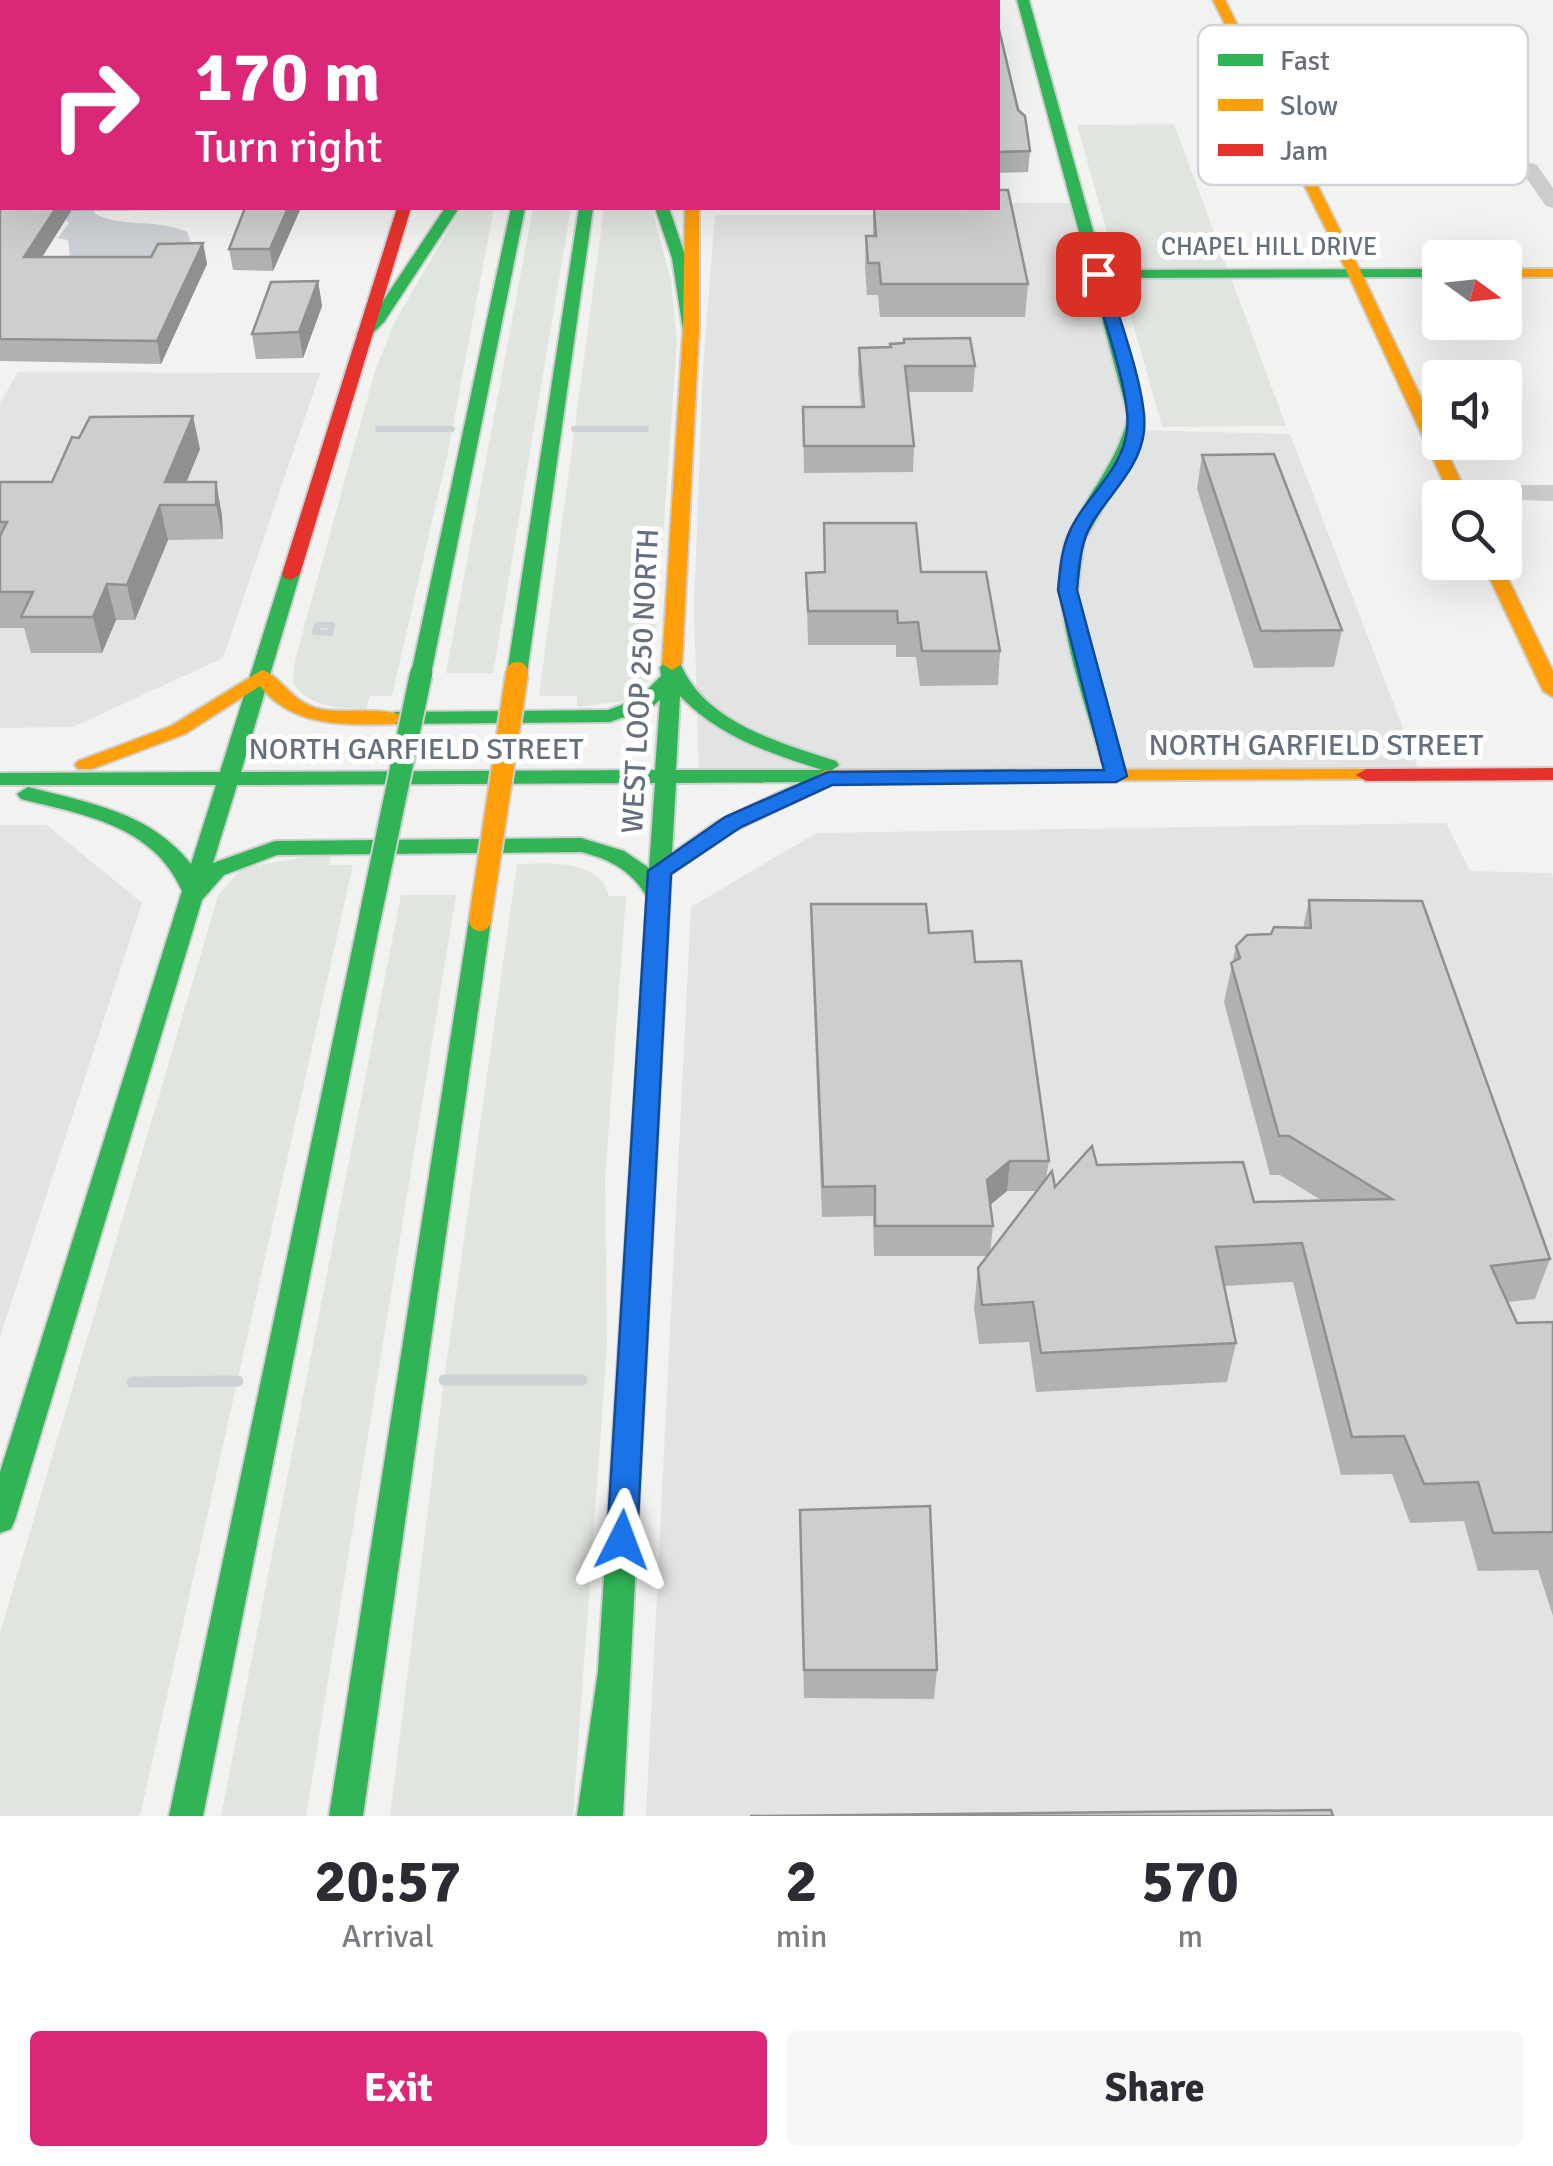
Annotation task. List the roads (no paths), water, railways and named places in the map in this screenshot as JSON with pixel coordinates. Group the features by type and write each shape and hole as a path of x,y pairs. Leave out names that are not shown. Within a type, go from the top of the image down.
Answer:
{"main road":[{"path":"1023,0 1132,397 1136,431 1119,475 1081,525 1070,562 1068,590 1116,776"},
{"path":"1218,0 1230,25"},
{"path":"1310,185 1452,480"},
{"path":"0,1520 403,210"},
{"path":"365,334 451,210"},
{"path":"186,1816 518,210"},
{"path":"346,1816 586,210"},
{"path":"663,210 679,258 691,330"},
{"name":"WEST LOOP 250 NORTH","path":"606,1816 691,330 692,210"},
{"path":"1522,273 1553,273"},
{"name":"CHAPEL HILL DRIVE","path":"1098,274 1422,274"},
{"path":"1500,580 1553,691"},
{"path":"262,676 276,697 327,719 610,716 645,703 670,673 680,692 705,715 752,740 870,778"},
{"path":"40,778 152,744 202,721 262,676"},
{"name":"NORTH GARFIELD STREET","path":"0,782 40,778 1553,774"},
{"path":"660,871 733,822 828,778"},
{"path":"0,782 136,826 184,866 195,895"},
{"path":"195,895 216,870 274,848 581,845 627,858 646,874 658,896"},
{"path":"594,1816 616,1659"}],"street":[{"path":"1530,169 1553,202"},
{"path":"1522,493 1553,492"}],"waterway":[{"path":"378,429 452,429"},
{"path":"574,429 646,429"},
{"path":"317,625 332,625 330,633 315,632 317,625"},
{"path":"636,633 652,633 651,641 638,641 636,633"},
{"path":"444,1380 582,1380"},
{"path":"132,1382 238,1381"}]}
